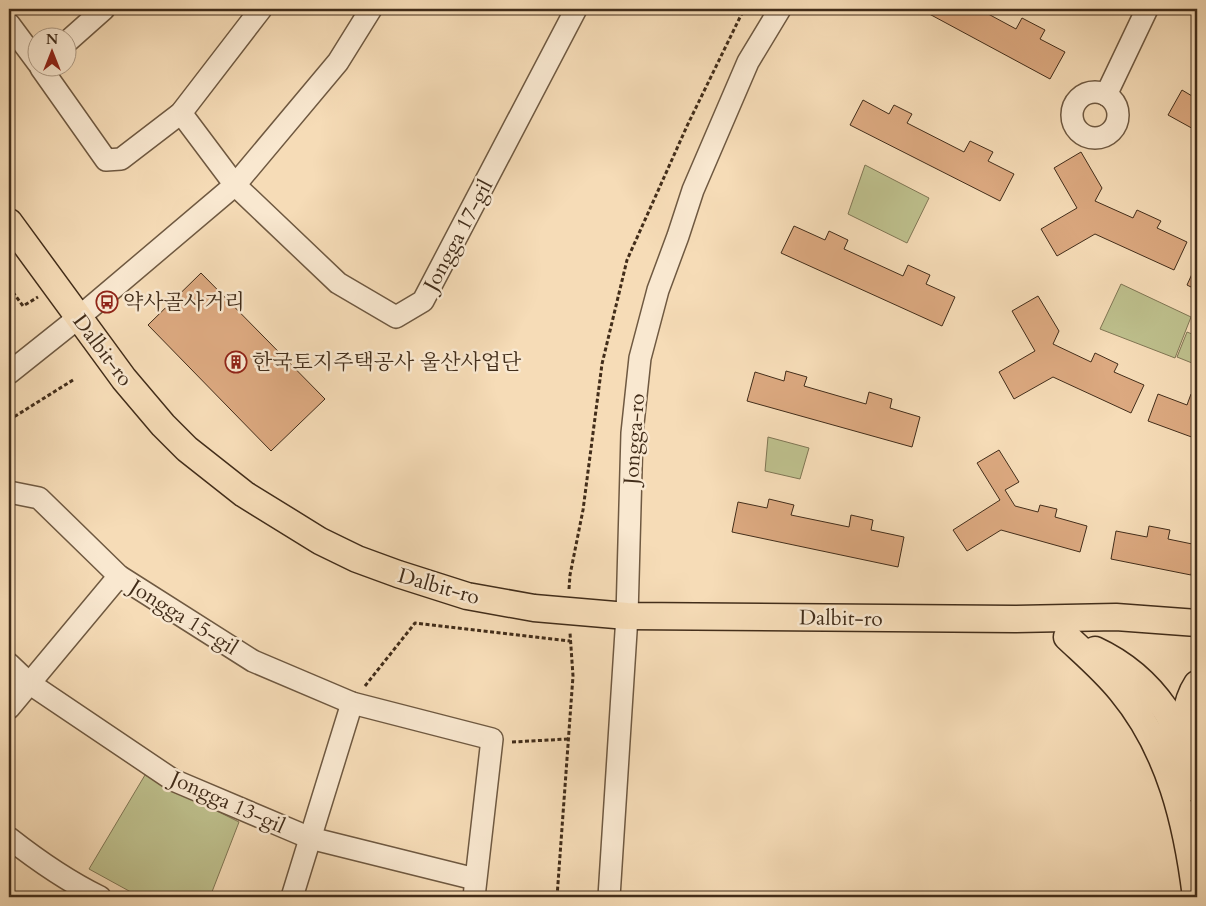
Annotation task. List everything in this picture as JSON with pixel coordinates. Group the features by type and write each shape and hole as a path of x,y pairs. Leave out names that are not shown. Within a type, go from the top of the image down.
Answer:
{"main road":[{"name":"Dalbit-ro","path":"9,222 124,379 181,443 244,494 320,542 398,574 467,596 534,608 627,616 1015,620 1116,617 1197,623"},
{"name":"Dalbit-ro","path":"1015,620 1067,637 1106,655 1142,680 1166,710 1197,786"},
{"path":"1067,637 1121,690 1144,723 1161,756 1181,810 1190,851 1196,897"},
{"path":"1185,754 1184,722 1192,691 1197,684"}],"street":[{"path":"78,32 104,9"},
{"path":"48,78 106,160 121,159 181,114 261,9"},
{"path":"9,373 78,318 235,185 338,62 372,9"},
{"name":"Jongga 17-gil","path":"235,185 338,283 396,317 423,301 576,9"},
{"name":"Jongga-ro","path":"609,897 627,616 632,433 640,358 658,290 693,190 748,62 780,9"},
{"path":"1106,95 1147,9"},
{"path":"9,24 28,50"},
{"path":"181,114 235,185"},
{"name":"Jongga 15-gil","path":"9,492 39,498 118,576 253,660 352,703 492,738"},
{"path":"9,708 118,576"},
{"name":"Jongga 13-gil","path":"9,664 29,684 173,780 310,838 475,888"},
{"path":"292,897 352,703"},
{"path":"475,888 492,738"},
{"path":"9,838 39,862 82,889 100,897"}],"path":[{"path":"557,897 573,676 568,611 570,575 582,510 602,364 627,260 687,126 744,9"},
{"path":"9,287 23,306 55,286"},
{"path":"9,420 73,380"},
{"path":"352,703 415,623 570,641"},
{"path":"492,738 518,742 568,738"}],"green space":[{"path":"865,165 929,198 907,243 848,214"},
{"path":"1121,284 1191,317 1175,358 1100,329"},
{"path":"1187,332 1197,336 1197,365 1177,357"},
{"path":"768,437 809,448 800,479 765,471"},
{"path":"145,775 239,822 210,897 140,897 89,869"}],"building":[{"path":"920,9 979,9 1016,29 1022,18 1045,30 1040,39 1065,52 1050,79"},
{"path":"1182,90 1197,99 1197,131 1168,115"},
{"path":"863,100 889,114 894,105 912,114 907,123 964,152 970,141 993,152 988,161 1014,174 1000,201 850,125"},
{"path":"1081,152 1102,188 1095,201 1133,218 1137,210 1161,221 1157,228 1187,242 1174,270 1095,234 1057,256 1041,229 1077,208 1054,168"},
{"path":"794,226 825,240 829,231 848,240 844,249 903,276 908,265 930,275 926,284 955,297 942,326 781,253"},
{"path":"1197,263 1197,290 1187,285"},
{"name":"한국토지주택공사 울산사업단","path":"201,273 325,399 271,451 148,325"},
{"path":"1038,296 1059,331 1053,344 1091,362 1095,353 1118,364 1114,372 1144,385 1131,413 1053,377 1014,399 999,372 1035,351 1012,311"},
{"path":"786,371 807,377 804,386 866,404 869,392 892,399 890,408 920,417 912,447 747,401 755,372 784,381"},
{"path":"1158,394 1187,405 1191,394 1197,396 1197,439 1148,421"},
{"path":"999,450 1019,482 1005,490 1015,506 1038,512 1040,505 1057,509 1055,517 1087,526 1080,552 1001,530 967,551 953,530 1000,500 977,463"},
{"path":"769,499 794,505 791,515 849,527 851,515 873,520 871,530 904,537 898,567 732,532 738,502 767,508"},
{"path":"1149,526 1170,530 1168,539 1197,545 1191,575 1111,559 1116,531 1147,537"}],"place":[{"name":"약사골사거리","path":"107,302"},
{"name":"한국토지주택공사 울산사업단","path":"236,362"}]}
